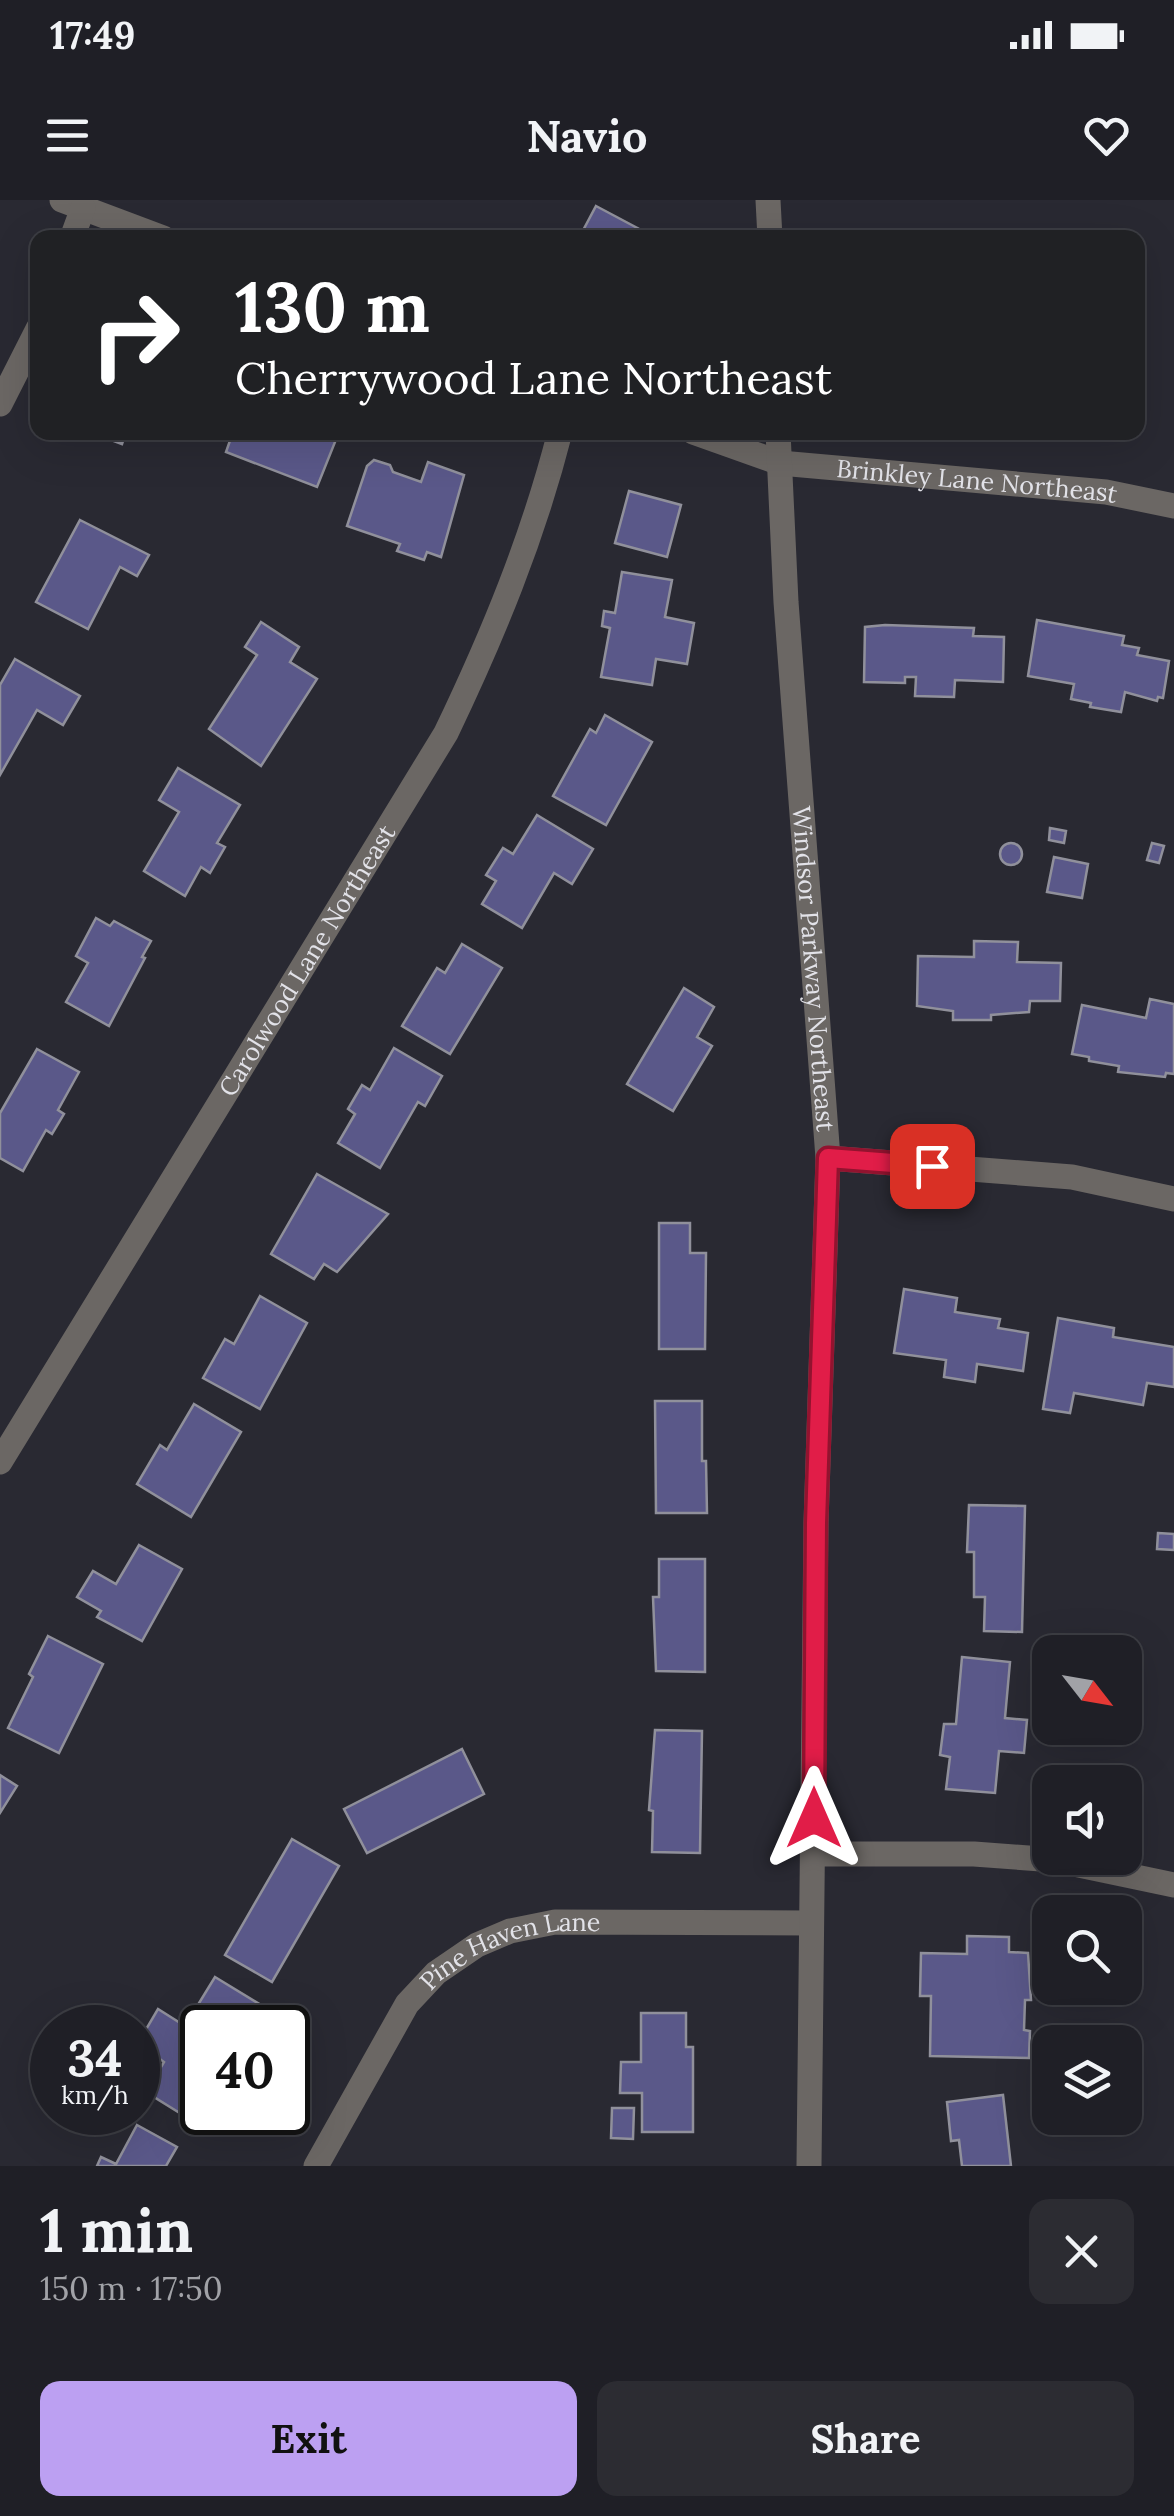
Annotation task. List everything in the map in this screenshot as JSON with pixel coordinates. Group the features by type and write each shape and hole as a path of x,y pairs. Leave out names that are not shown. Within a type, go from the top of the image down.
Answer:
{"street":[{"path":"768,200 770,230"},
{"path":"72,230 72,204 142,230"},
{"path":"0,404 30,344"},
{"name":"Carolwood Lane Northeast","path":"0,1462 446,733 520,566 558,440"},
{"name":"Brinkley Lane Northeast","path":"716,440 780,462 1106,492 1174,506"},
{"name":"Windsor Parkway Northeast","path":"779,440 786,602 828,1158 816,1523 809,2166"},
{"path":"828,1158 1072,1177 1174,1199"},
{"path":"814,1854 974,1854 1055,1860 1174,1885"},
{"name":"Pine Haven Lane","path":"316,2166 407,2004 436,1973 477,1944 510,1931 556,1922 811,1923"}],"building":[{"path":"596,206 641,230 583,230"},
{"path":"230,440 336,440 317,487 226,452"},
{"path":"374,460 421,482 428,462 464,475 441,557 427,552 424,560 397,551 400,544 347,526 367,466"},
{"path":"629,491 681,505 667,557 615,543"},
{"path":"80,520 149,555 137,576 120,567 88,629 36,602"},
{"path":"622,572 672,580 665,617 694,623 687,664 656,659 652,685 601,677 610,628 602,626 604,611 615,613"},
{"path":"1037,620 1124,636 1122,645 1139,648 1137,655 1169,661 1163,698 1158,697 1157,701 1125,692 1121,712 1090,707 1091,703 1071,699 1074,684 1028,676"},
{"path":"261,622 299,647 290,662 317,679 261,766 209,729 257,655 245,647"},
{"path":"865,627 974,628 973,636 1004,637 1003,682 955,680 954,697 915,696 916,677 905,677 905,683 864,682"},
{"path":"15,659 80,696 63,725 37,710 0,775 0,685"},
{"path":"605,715 652,742 606,825 553,796 590,729 596,733"},
{"path":"178,768 240,805 217,843 225,847 210,873 201,867 185,896 144,871 179,812 159,800"},
{"path":"537,815 593,849 572,884 554,873 522,928 482,904 496,881 486,875 503,848 513,854"},
{"path":"1050,828 1066,831 1064,843 1049,840"},
{"path":"1011,843 1019,846 1019,862 1011,865 1003,862 1000,854 1003,846"},
{"path":"1152,843 1164,846 1159,863 1147,860"},
{"path":"1054,857 1088,864 1082,898 1047,892"},
{"path":"96,918 110,926 114,921 151,941 109,1026 66,1002 88,963 76,956"},
{"path":"974,941 1018,942 1017,962 1061,963 1060,1001 1030,1001 1029,1012 991,1015 991,1020 953,1020 953,1011 917,1006 918,956 974,957"},
{"path":"462,944 502,968 450,1054 402,1026 437,968 445,973"},
{"path":"684,988 714,1007 697,1037 712,1046 673,1111 627,1084"},
{"path":"1150,999 1174,1004 1174,1074 1166,1073 1165,1077 1118,1072 1119,1066 1072,1054 1082,1005 1146,1018"},
{"path":"394,1048 442,1076 425,1106 418,1102 380,1168 338,1143 355,1114 348,1109 362,1085 370,1090"},
{"path":"37,1049 79,1072 58,1110 64,1114 52,1134 46,1130 23,1171 0,1158 0,1113"},
{"path":"317,1174 388,1214 337,1272 324,1264 314,1279 271,1254"},
{"path":"659,1223 690,1223 690,1253 706,1253 705,1349 659,1349"},
{"path":"904,1289 957,1298 955,1312 1000,1319 998,1328 1028,1333 1023,1371 977,1364 975,1382 944,1377 946,1360 894,1353"},
{"path":"260,1296 307,1323 260,1409 203,1378 225,1339 234,1344"},
{"path":"1058,1318 1114,1328 1113,1337 1174,1347 1174,1387 1147,1383 1143,1405 1074,1393 1070,1413 1043,1409"},
{"path":"655,1401 702,1401 707,1513 656,1513"},
{"path":"194,1404 241,1432 191,1517 137,1484 160,1445 167,1450"},
{"path":"969,1505 1025,1506 1022,1632 984,1631 985,1597 974,1597 974,1552 967,1552"},
{"path":"1158,1533 1174,1534 1174,1550 1157,1549"},
{"path":"139,1545 182,1569 142,1641 97,1617 101,1611 77,1597 93,1571 116,1584"},
{"path":"659,1559 705,1559 705,1672 656,1671 653,1597 659,1597"},
{"path":"48,1636 103,1664 59,1753 8,1728"},
{"path":"962,1657 1010,1662 1005,1718 1027,1720 1024,1753 999,1751 995,1793 946,1789 950,1757 940,1755 944,1724 956,1724"},
{"path":"655,1730 702,1731 700,1853 652,1852 653,1811 649,1810"},
{"path":"462,1749 484,1794 367,1853 344,1809"},
{"path":"0,1775 17,1786 0,1813"},
{"path":"292,1839 339,1866 272,1982 225,1955"},
{"path":"967,1936 1009,1937 1009,1952 1028,1953 1031,2000 1025,2000 1024,2030 1030,2031 1029,2058 930,2056 931,1996 920,1996 921,1953 967,1954"},
{"path":"215,1977 261,2005 198,2005"},
{"path":"160,2010 180,2023 180,2113 160,2101 160,2069 164,2062 160,2059"},
{"path":"641,2013 686,2013 686,2047 693,2047 693,2132 642,2132 642,2093 620,2093 621,2062 641,2062"},
{"path":"1003,2095 1011,2166 962,2166 959,2140 951,2141 947,2102"},
{"path":"612,2108 634,2108 633,2139 611,2138"},
{"path":"132,2135 155,2135 177,2147 166,2166 97,2166 101,2157 116,2164"}],"route":[{"path":"814,1818 816,1523 828,1158 932,1166"}]}
